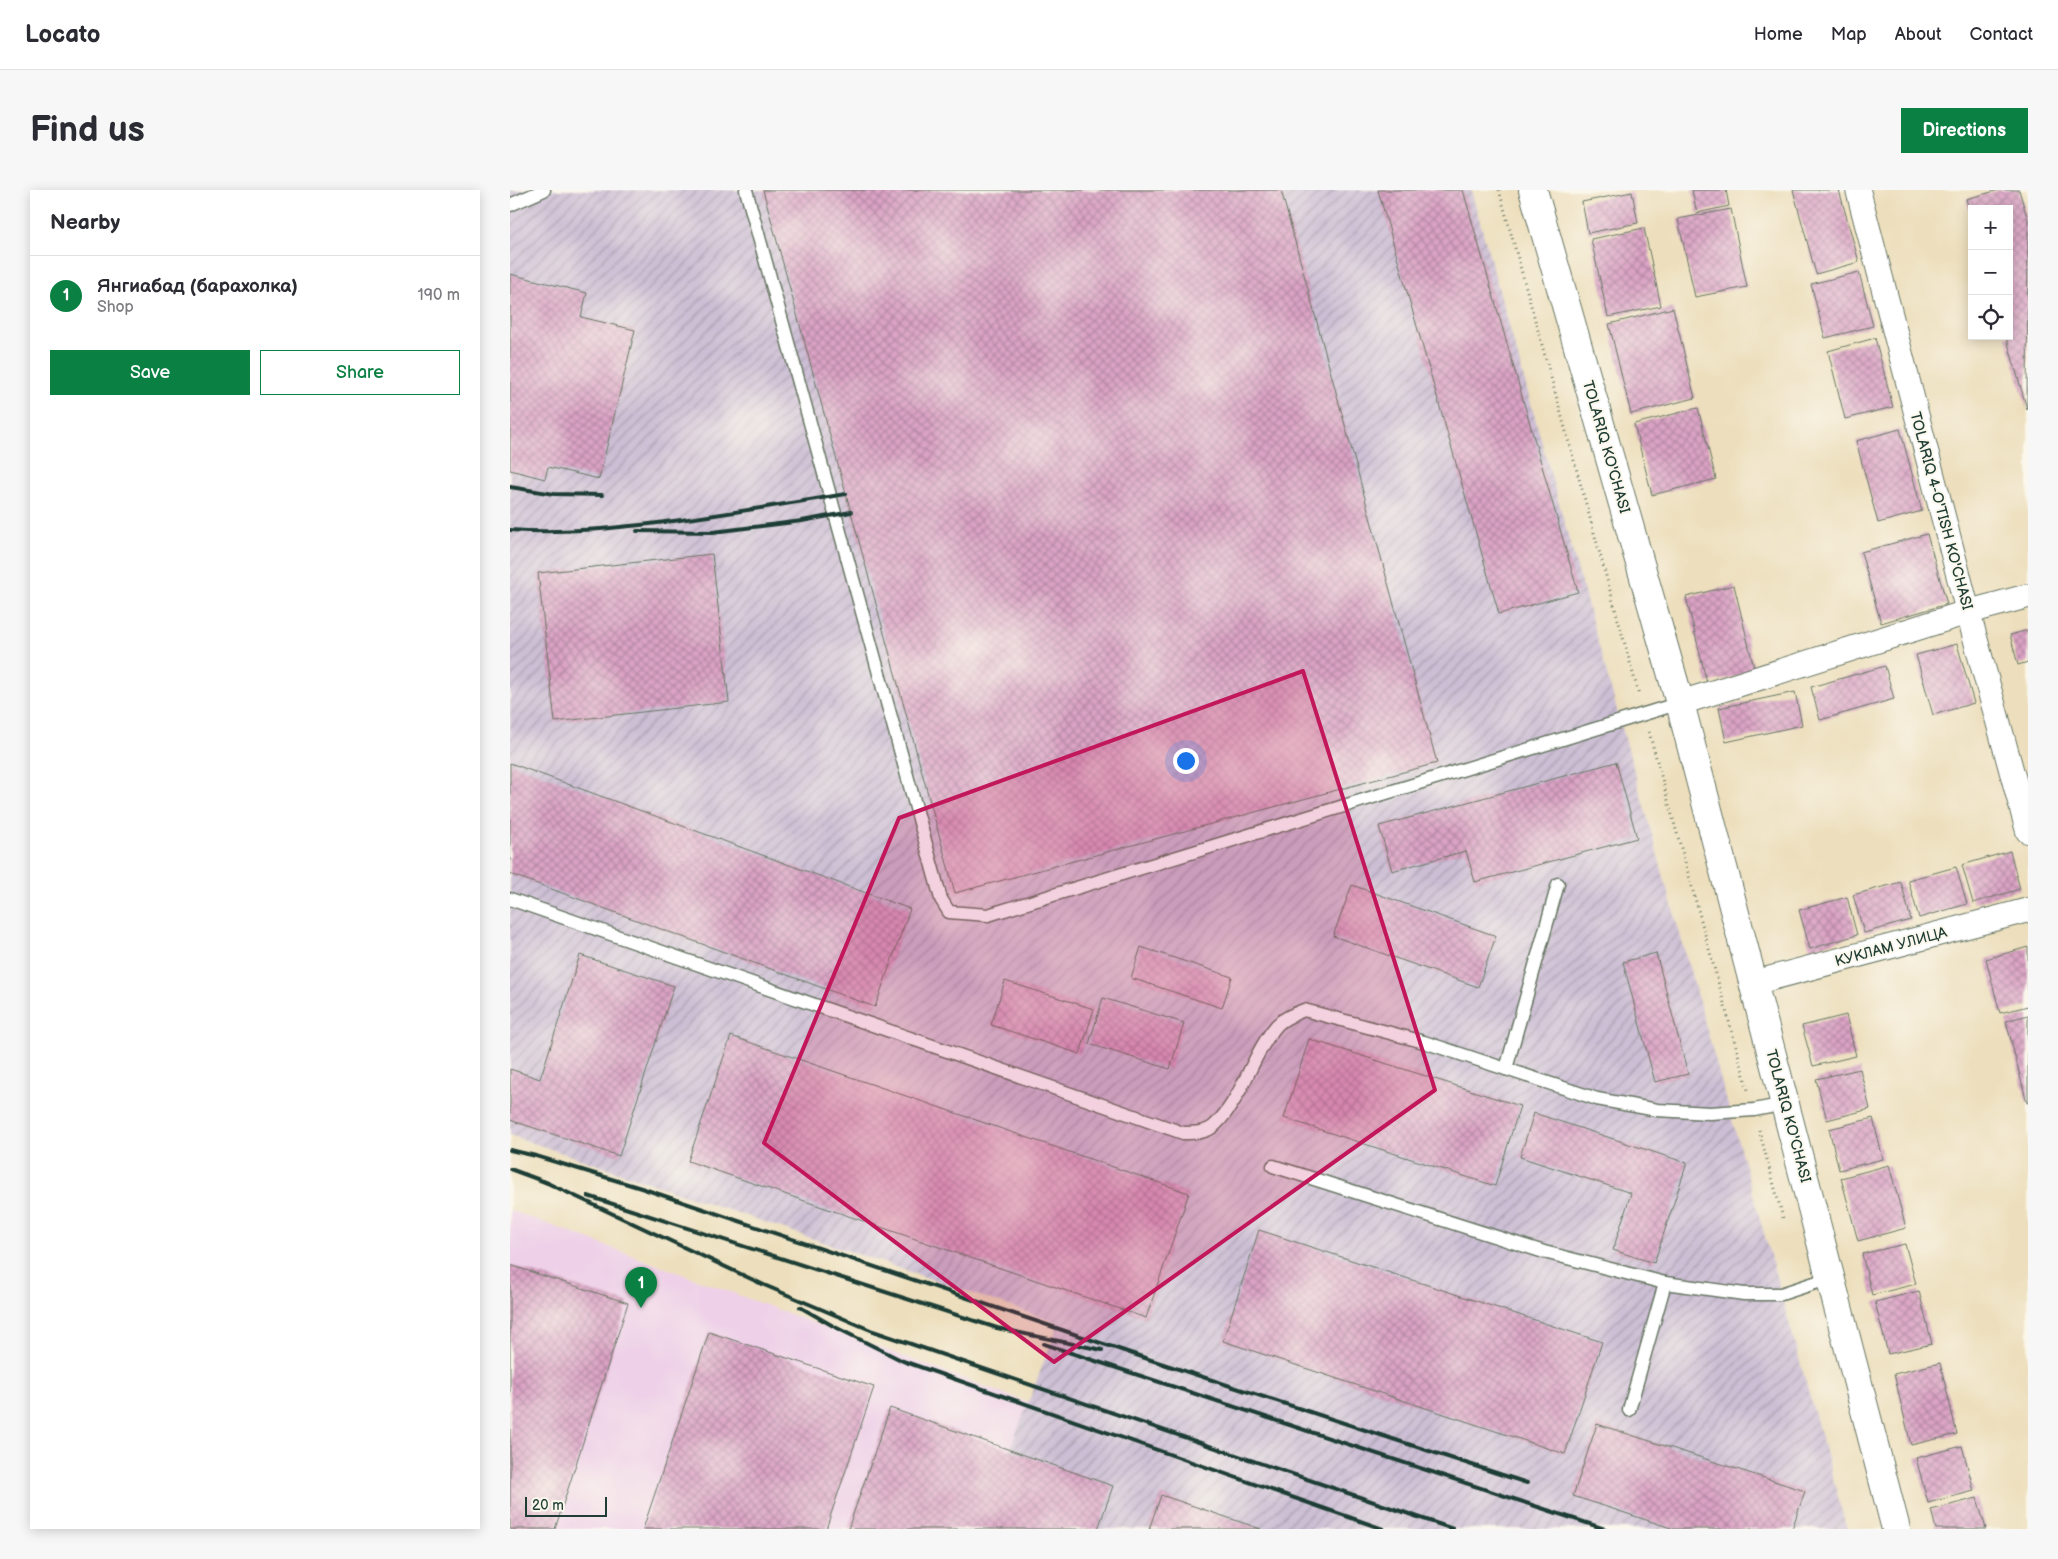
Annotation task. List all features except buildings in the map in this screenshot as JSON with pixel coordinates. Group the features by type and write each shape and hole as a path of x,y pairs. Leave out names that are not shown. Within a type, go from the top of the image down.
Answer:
{"street":[{"name":"TOLARIQ KO'CHASI","path":"1533,190 1680,703 1896,1529"},
{"name":"TOLARIQ 4-O'TISH KO'CHASI","path":"1858,190 1968,612 2028,830"},
{"path":"1680,703 1968,612 2028,596"},
{"name":"КУКЛАМ УЛИЦА","path":"1753,983 2028,910"}],"lane":[{"path":"510,205 544,190"},
{"path":"746,190 941,899 949,912 988,915 1680,703"},
{"path":"1506,1069 1558,884"},
{"path":"510,899 1182,1134 1200,1133 1215,1126 1233,1100 1277,1025 1291,1015 1304,1010 1424,1042 1597,1099 1657,1110 1710,1113 1754,1110 1785,1104"},
{"path":"1273,1166 1544,1252 1665,1283 1744,1294 1781,1294 1830,1278"},
{"path":"1629,1410 1665,1283"}],"path":[{"path":"1498,190 1784,1222"}],"highlighted area":[{"path":"1303,671 1435,1090 1054,1362 764,1143 899,818"}],"shaded area":[{"path":"510,190 1471,190 1847,1529 979,1529 1059,1323 510,1135"},
{"path":"510,1210 1034,1405 1002,1529 510,1529"}],"railway":[{"path":"510,487 554,494 602,495"},
{"path":"510,530 569,531 665,522 846,494"},
{"path":"637,531 713,532 802,521 851,512"},
{"path":"510,1150 641,1188 1148,1359 1527,1483"},
{"path":"510,1169 548,1183"},
{"path":"543,1181 764,1285 873,1331 1453,1529"},
{"path":"588,1196 997,1328 1102,1350"},
{"path":"800,1307 903,1361 1383,1529"},
{"path":"1044,1344 1605,1529"}],"place":[{"name":"Янгиабад (барахолка)","path":"641,1308"}]}
